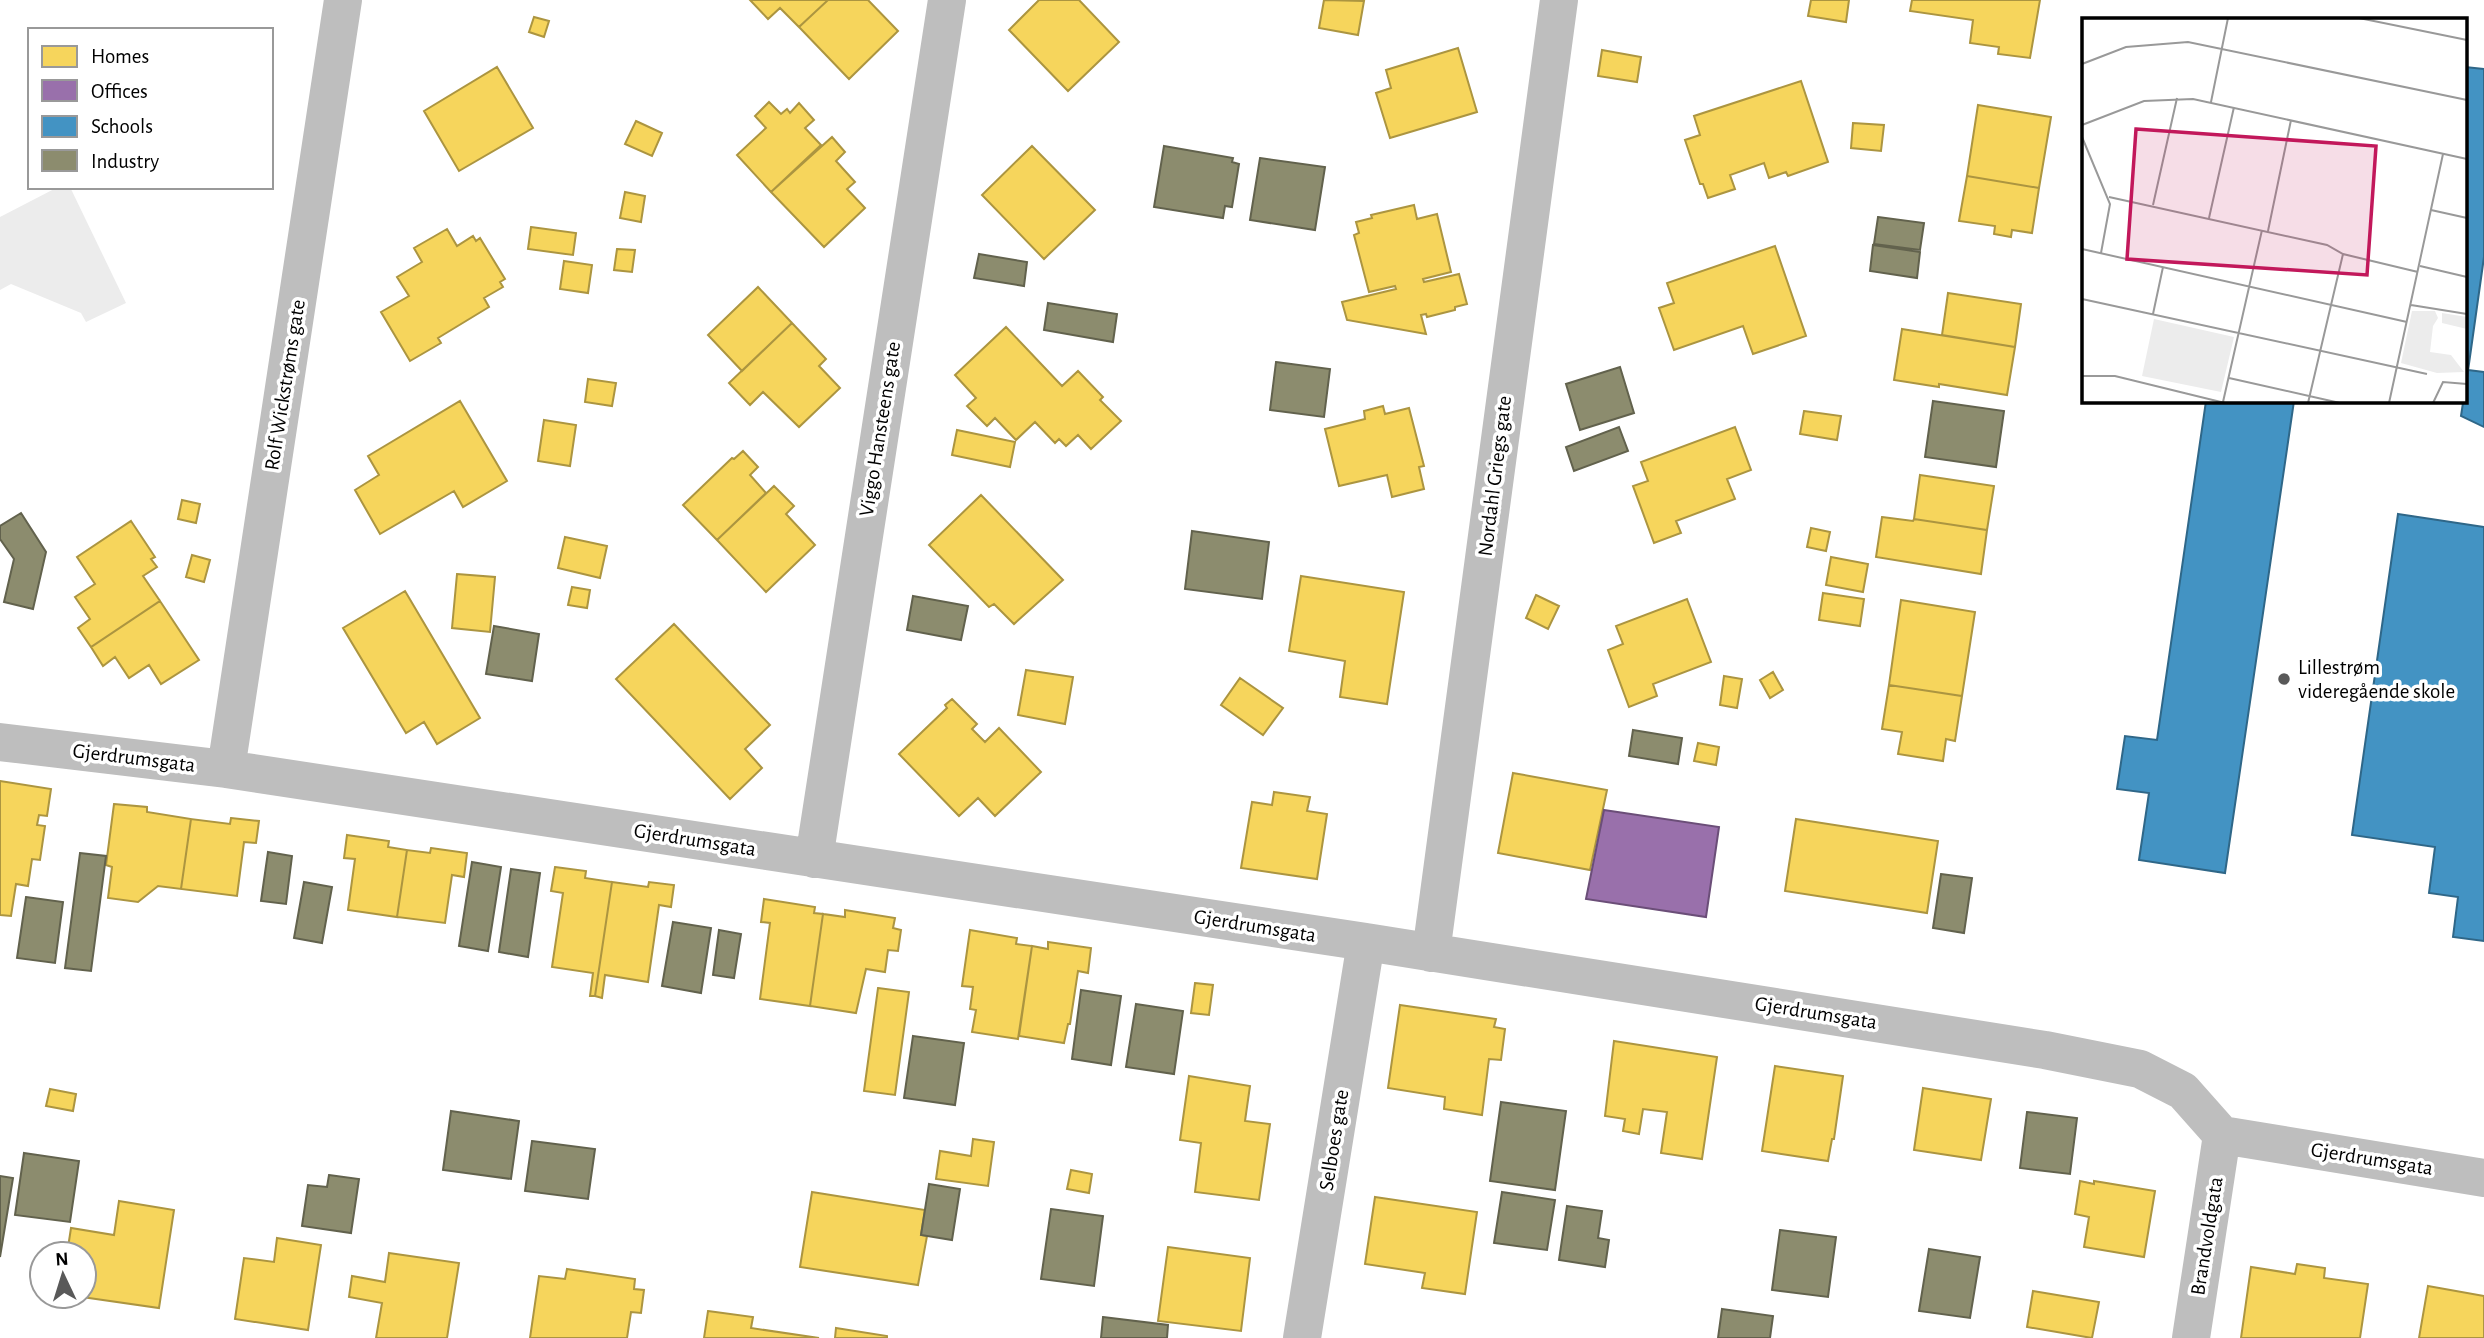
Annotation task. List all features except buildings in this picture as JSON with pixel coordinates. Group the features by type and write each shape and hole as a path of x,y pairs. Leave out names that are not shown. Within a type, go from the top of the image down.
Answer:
{"street":[{"name":"Rolf Wickstrøms gate","path":"226,769 343,0"},
{"name":"Viggo Hansteens gate","path":"814,859 947,0"},
{"name":"Nordahl Griegs gate","path":"1431,953 1559,0"},
{"name":"Gjerdrumsgata","path":"0,742 226,769 2045,1049 2140,1069 2183,1091 2222,1135 2484,1178"},
{"name":"Selboes gate","path":"1301,1338 1366,943"},
{"name":"Brandvoldgata","path":"2191,1338 2222,1135"}],"shaded area":[{"path":"54,189 71,189 126,303 86,322 81,313 11,284 0,290 0,217"}],"place":[{"name":"Lillestrøm videregående skole","path":"2284,679"}]}
